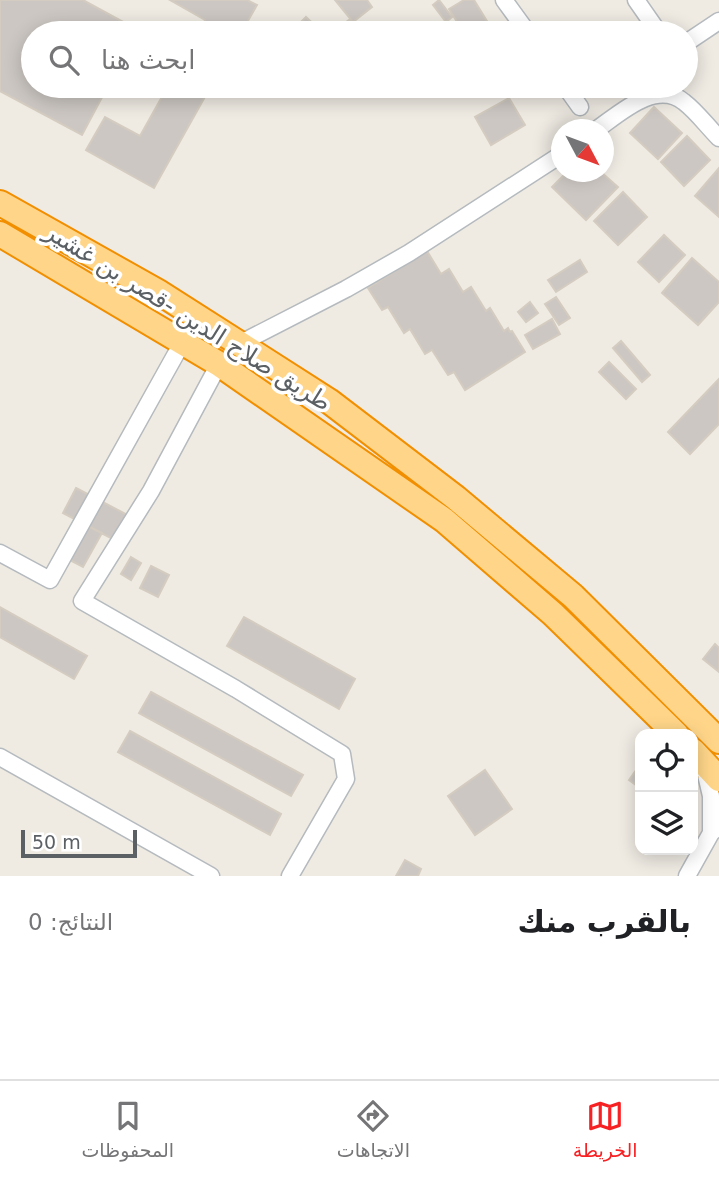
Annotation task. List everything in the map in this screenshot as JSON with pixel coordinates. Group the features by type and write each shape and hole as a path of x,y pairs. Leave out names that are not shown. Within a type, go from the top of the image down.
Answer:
{"highway":[{"name":"طريق صلاح الدين -قصر بن غشير","path":"0,203 160,293 329,401 456,498 573,596 719,741"},
{"path":"0,234 219,364 444,520 553,614 671,729"},
{"path":"146,321 160,293"}],"street":[{"path":"504,0 519,21"},
{"path":"636,0 651,21"},
{"path":"698,35 719,22"},
{"path":"574,98 580,107"},
{"path":"612,119 641,100 650,98"},
{"path":"677,98 684,101 719,138"},
{"path":"241,343 409,253 551,161"},
{"path":"0,553 50,580 182,343"},
{"path":"219,364 151,491 82,601 236,689 342,754 346,779 290,876"},
{"path":"0,757 211,876"},
{"path":"687,876 715,830 705,764"}],"building":[{"path":"0,0 83,0 122,21 21,21 21,98 102,98 82,135 0,91"},
{"path":"170,0 247,0 257,5 248,21 205,20"},
{"path":"335,0 367,0 372,7 352,21"},
{"path":"439,0 452,17 445,21 433,5"},
{"path":"464,0 474,0 487,21 456,21 449,9"},
{"path":"161,98 204,98 154,188 86,150 105,117 140,136"},
{"path":"509,98 525,125 491,145 475,117"},
{"path":"654,107 682,133 658,159 630,133"},
{"path":"687,136 710,160 684,186 661,162"},
{"path":"719,168 719,217 695,196"},
{"path":"557,182 612,182 618,187 586,220 552,187"},
{"path":"623,192 647,217 618,245 594,221"},
{"path":"664,235 685,255 659,282 638,262"},
{"path":"427,251 441,274 449,269 463,292 471,287 486,311 490,308 504,331 508,328 512,331 525,352 465,390 454,372 448,375 432,350 425,354 410,329 404,333 388,307 382,310 368,288"},
{"path":"692,258 719,282 719,302 698,325 662,293"},
{"path":"580,260 587,272 556,292 548,280"},
{"path":"556,297 570,318 559,325 545,304"},
{"path":"530,302 538,313 526,322 518,312"},
{"path":"552,319 560,334 533,349 525,335"},
{"path":"621,341 650,375 642,382 613,348"},
{"path":"609,362 636,389 626,399 599,372"},
{"path":"719,379 719,424 690,454 668,432"},
{"path":"76,488 137,520 124,545 63,513"},
{"path":"84,524 102,533 83,567 66,558"},
{"path":"131,557 141,563 131,580 121,574"},
{"path":"151,566 169,575 158,597 140,588"},
{"path":"0,607 87,656 74,679 0,637"},
{"path":"244,617 355,679 339,709 227,646"},
{"path":"715,644 719,648 719,672 703,659"},
{"path":"151,692 303,775 291,796 139,713"},
{"path":"130,731 281,814 270,835 118,752"},
{"path":"485,770 512,809 475,835 448,796"},
{"path":"635,772 635,784 629,780"},
{"path":"405,860 421,869 418,876 396,876"}]}
